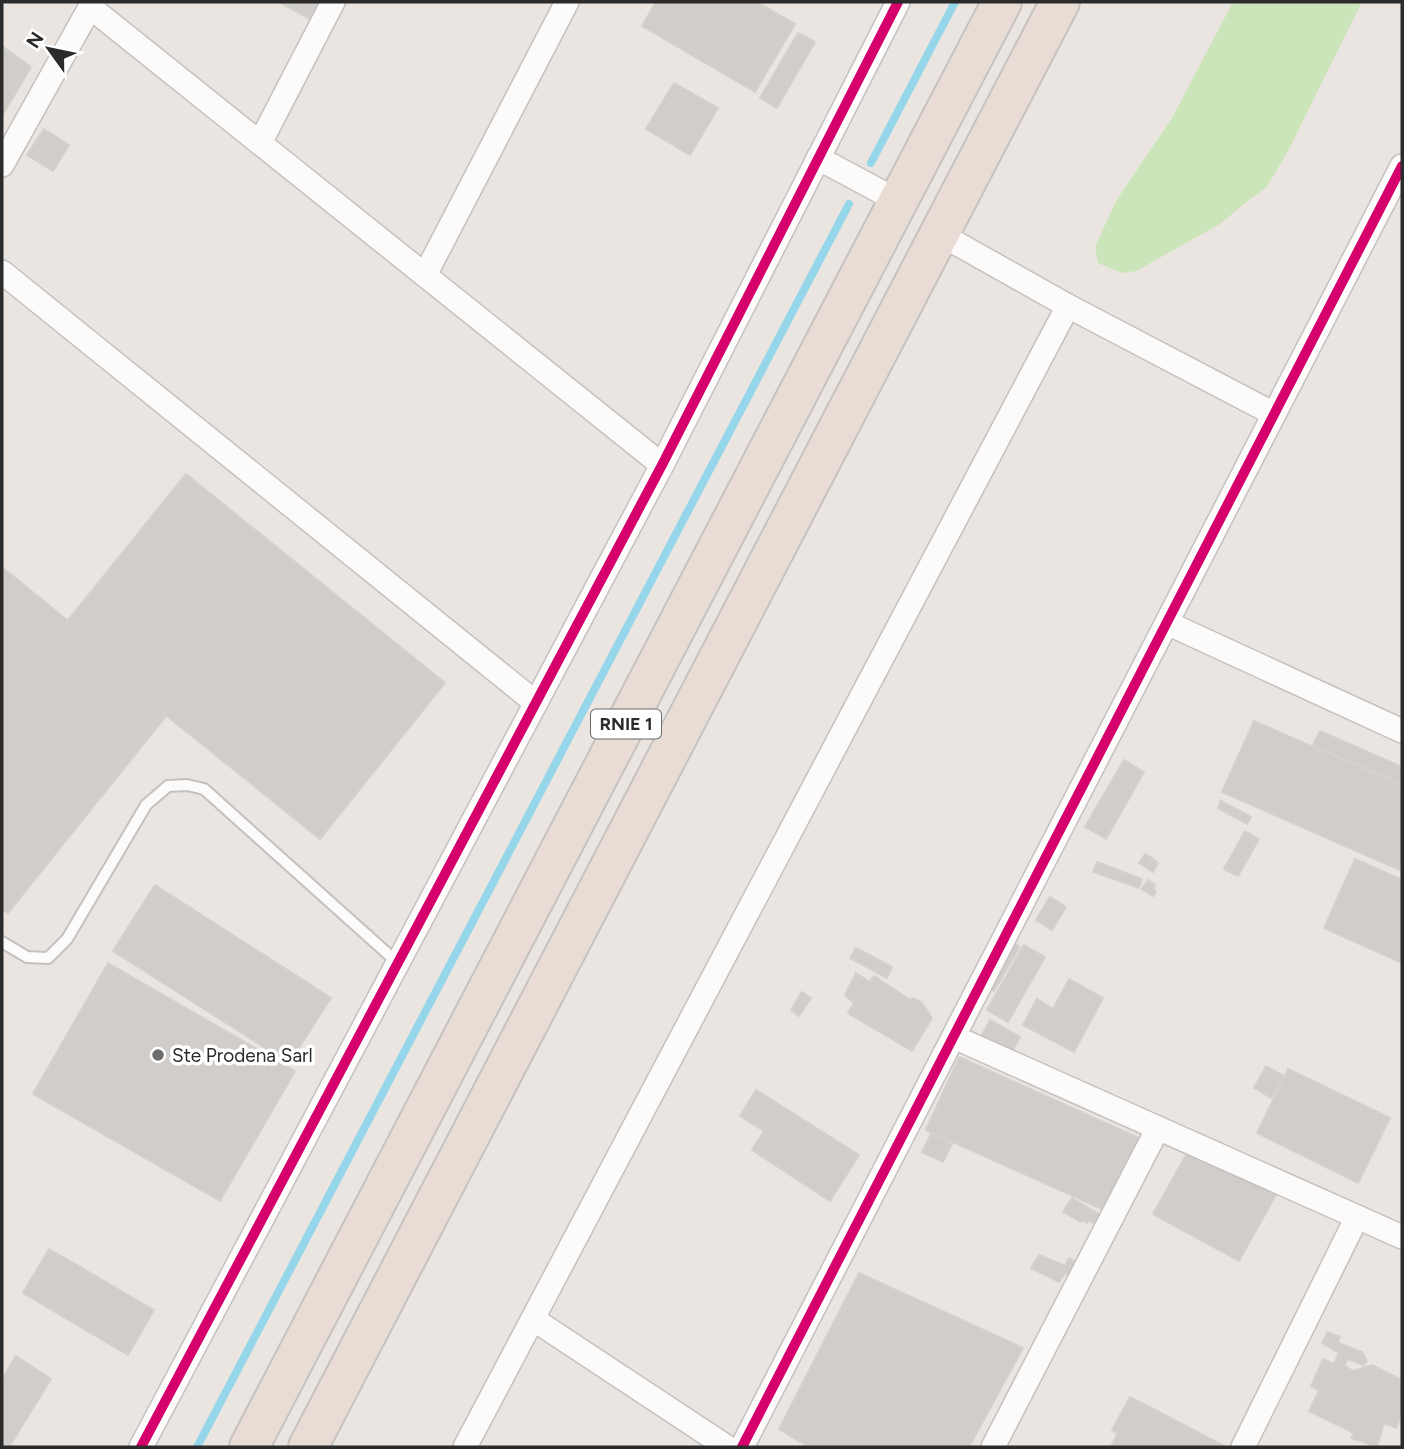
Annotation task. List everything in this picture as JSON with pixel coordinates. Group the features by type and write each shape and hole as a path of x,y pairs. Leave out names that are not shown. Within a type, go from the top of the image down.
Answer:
{"highway":[{"name":"RNIE 1","path":"249,1447 1002,2"},
{"name":"RNIE 1","path":"308,1447 1060,2"}],"street":[{"path":"260,143 333,2"},
{"path":"425,275 567,2"},
{"path":"141,1447 662,465 898,2"},
{"path":"2,164 91,4 662,465"},
{"path":"818,158 898,201"},
{"path":"742,1447 1402,166"},
{"path":"940,234 1068,306 1274,414"},
{"path":"2,272 536,703"},
{"path":"465,1447 1068,306"},
{"path":"1167,623 1402,731"},
{"path":"954,1037 1402,1237"},
{"path":"993,1447 1158,1128"},
{"path":"1243,1447 1357,1217"},
{"path":"533,1319 727,1447"}],"lane":[{"path":"2,942 27,957 48,958 67,939 146,805 168,786 187,785 204,789 398,963"}],"green space":[{"path":"1233,2 1362,2 1288,151 1266,188 1220,224 1136,271 1122,273 1098,263 1095,247 1116,201 1172,118"}],"building":[{"path":"279,2 334,2 321,25"},
{"path":"656,2 757,2 795,24 755,92 642,26"},
{"path":"798,33 815,42 777,108 760,98"},
{"path":"2,46 31,67 2,116"},
{"path":"674,83 718,108 690,155 646,129"},
{"path":"44,129 69,145 53,171 27,155"},
{"path":"186,474 445,683 320,839 60,630"},
{"path":"2,567 68,621 60,630 166,716 8,913 2,909"},
{"path":"1254,721 1402,786 1402,871 1222,792"},
{"path":"1320,731 1402,767 1402,784 1313,745"},
{"path":"1124,760 1144,772 1106,839 1085,827"},
{"path":"1221,801 1251,817 1247,824 1218,808"},
{"path":"1245,831 1259,839 1238,876 1224,869"},
{"path":"1145,854 1152,858 1146,867 1139,863"},
{"path":"1153,859 1158,863 1153,872 1147,868"},
{"path":"1355,859 1402,880 1402,963 1324,928"},
{"path":"1097,862 1142,879 1139,888 1093,872"},
{"path":"1148,880 1155,885 1153,896 1142,889"},
{"path":"155,885 331,998 289,1063 113,951"},
{"path":"1050,897 1066,907 1052,930 1036,920"},
{"path":"1008,940 1020,947 994,991 983,985"},
{"path":"1024,945 1045,957 1008,1022 987,1010"},
{"path":"856,948 892,967 887,978 850,958"},
{"path":"108,963 295,1071 220,1201 33,1094"},
{"path":"856,973 870,982 874,976 909,999 914,998 922,1003 932,1018 912,1051 848,1013 854,1003 845,995"},
{"path":"1069,979 1103,998 1074,1052 1023,1025 1037,999 1053,1009"},
{"path":"802,992 811,998 799,1016 791,1010"},
{"path":"990,1020 1020,1037 1012,1052 982,1035"},
{"path":"959,1057 1139,1138 1106,1211 926,1130"},
{"path":"1266,1066 1284,1076 1271,1098 1254,1088"},
{"path":"1288,1069 1390,1118 1358,1183 1257,1133"},
{"path":"756,1090 859,1155 830,1201 752,1150 764,1131 740,1116"},
{"path":"931,1134 952,1144 943,1162 922,1152"},
{"path":"1191,1146 1277,1193 1239,1261 1153,1214"},
{"path":"1072,1198 1099,1214 1094,1223 1088,1220 1087,1223 1082,1220 1081,1222 1063,1212"},
{"path":"49,1249 154,1310 128,1355 23,1293"},
{"path":"1039,1255 1065,1266 1069,1258 1082,1265 1075,1275 1065,1273 1059,1282 1031,1268"},
{"path":"859,1273 1023,1348 969,1447 809,1447 779,1429"},
{"path":"1328,1332 1340,1337 1338,1343 1362,1352 1367,1361 1363,1365 1348,1359 1344,1365 1353,1371 1372,1365 1402,1380 1402,1413 1396,1428 1384,1423 1377,1447 1351,1438 1354,1433 1309,1411 1319,1391 1311,1386 1323,1359 1334,1364 1339,1353 1322,1343"},
{"path":"16,1356 51,1379 9,1447 2,1447 2,1379"},
{"path":"1130,1397 1226,1447 1111,1447 1118,1433 1112,1430"}],"waterway":[{"path":"871,163 955,2"},
{"path":"197,1447 849,204"}],"cycle path":[{"path":"141,1447 662,465 898,2"},
{"path":"742,1447 1402,166"}],"place":[{"name":"Ste Prodena Sarl","path":"158,1055"}]}
